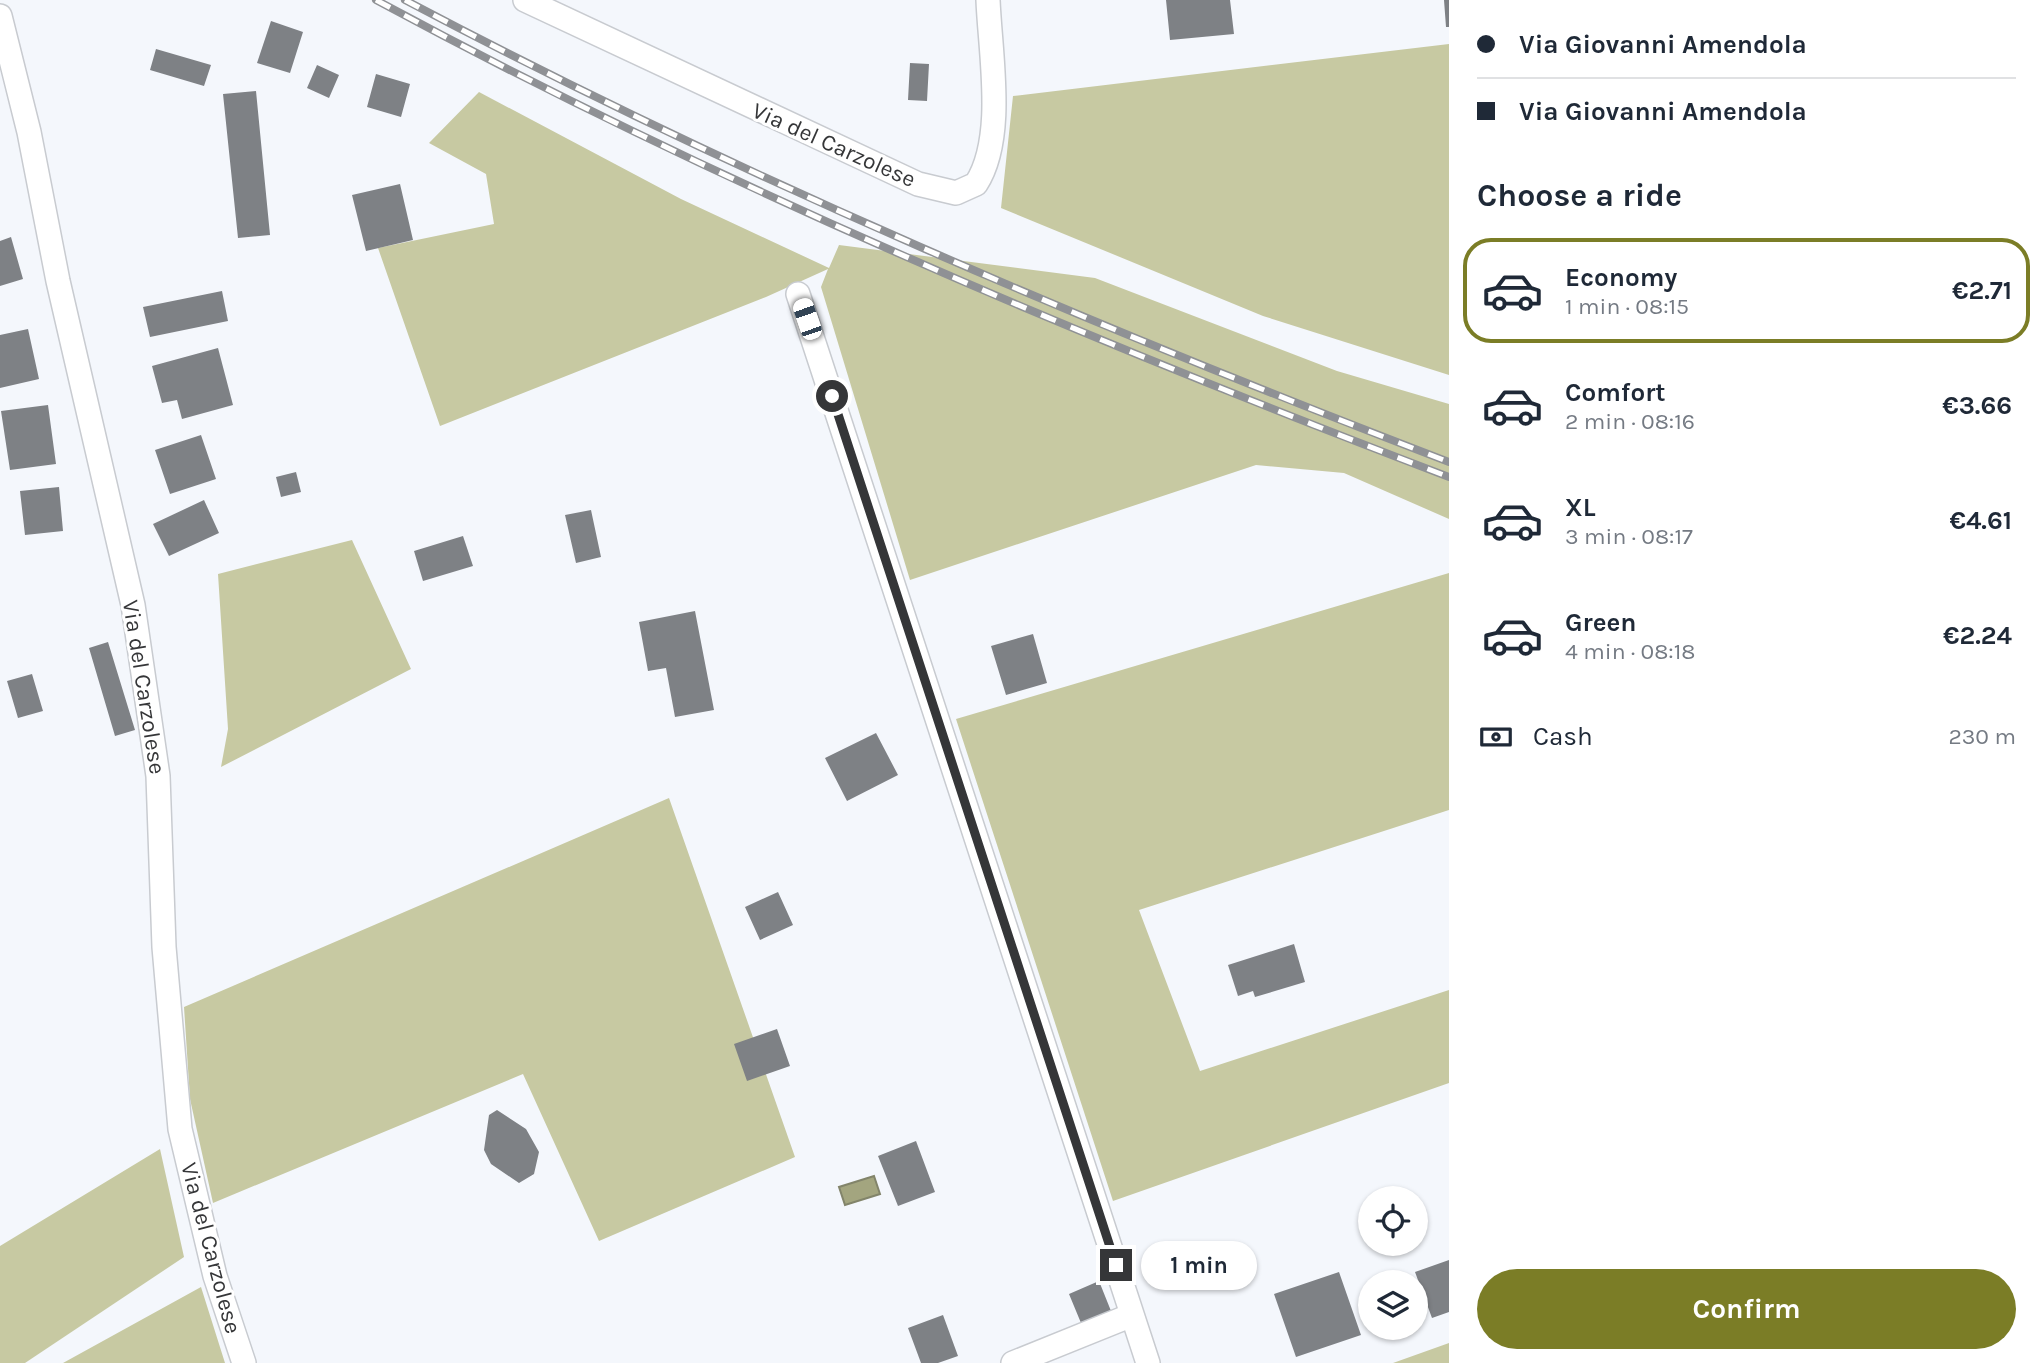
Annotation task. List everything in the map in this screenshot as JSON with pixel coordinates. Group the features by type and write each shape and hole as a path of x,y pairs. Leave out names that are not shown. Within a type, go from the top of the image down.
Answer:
{"street":[{"name":"Via del Carzolese","path":"525,0 918,184 956,193 976,184 990,148 993,112 988,0"},
{"name":"Via del Carzolese","path":"0,16 31,141 58,281 132,605 158,776 164,947 180,1129 215,1276 244,1363"},
{"path":"798,294 1019,961 1148,1363"},
{"path":"1013,1363 1132,1315"}],"shaded area":[{"path":"1449,44 1449,375 1263,316 1001,208 1013,96"},
{"path":"479,92 681,199 829,268 839,245 1095,278 1337,371 1449,404 1449,519 1344,473 1256,465 910,580 821,287 828,269 766,297 440,426 378,248 494,224 486,174 429,143"},
{"path":"352,540 411,669 221,767 228,729 218,574"},
{"path":"1449,573 1449,810 1139,910 1200,1071 1449,990 1449,1083 1113,1201 956,719"},
{"path":"669,798 795,1157 599,1241 523,1074 213,1203 190,1099 184,1007"},
{"path":"160,1149 184,1257 25,1363 0,1363 0,1246"},
{"path":"874,1176 880,1194 845,1205 839,1187"},
{"path":"201,1287 225,1363 63,1363"},
{"path":"1449,1343 1449,1363 1393,1363"}],"building":[{"path":"1166,0 1230,0 1234,34 1170,40"},
{"path":"1444,0 1449,0 1449,27 1446,27"},
{"path":"271,21 303,32 290,73 257,63"},
{"path":"156,49 211,65 204,86 150,70"},
{"path":"910,63 929,64 927,101 908,100"},
{"path":"317,65 339,75 329,98 307,88"},
{"path":"376,74 410,84 401,117 367,107"},
{"path":"256,91 270,235 238,238 223,94"},
{"path":"400,184 413,240 366,251 352,195"},
{"path":"11,237 23,279 0,286 0,241"},
{"path":"222,291 228,321 150,337 143,307"},
{"path":"28,329 39,379 0,388 0,335"},
{"path":"218,348 233,405 182,419 177,400 162,403 152,366"},
{"path":"48,405 56,464 10,470 1,411"},
{"path":"201,435 216,479 170,494 155,450"},
{"path":"296,472 301,492 281,497 276,477"},
{"path":"59,487 63,531 25,535 20,491"},
{"path":"204,500 219,533 169,556 153,524"},
{"path":"591,510 601,557 576,563 565,515"},
{"path":"463,536 473,566 423,581 414,551"},
{"path":"695,611 714,710 675,717 666,668 648,671 639,622"},
{"path":"1033,634 1047,683 1006,695 991,646"},
{"path":"108,642 135,730 115,736 89,648"},
{"path":"32,674 43,711 18,718 7,681"},
{"path":"876,733 898,775 847,801 825,758"},
{"path":"778,892 793,925 760,940 745,907"},
{"path":"1294,944 1305,982 1255,997 1253,991 1238,996 1228,965"},
{"path":"777,1029 790,1066 747,1081 734,1044"},
{"path":"497,1110 526,1129 539,1152 534,1174 519,1183 491,1164 484,1150 489,1115"},
{"path":"916,1141 935,1192 898,1206 878,1156"},
{"path":"1449,1260 1449,1312 1432,1318 1428,1307 1428,1270 1421,1270"},
{"path":"1339,1272 1358,1326 1358,1336 1296,1357 1274,1294"},
{"path":"1099,1281 1111,1311 1081,1323 1069,1294"},
{"path":"943,1315 958,1356 938,1363 921,1363 908,1328"}],"railway":[{"path":"376,0 638,133 905,256 1175,370 1449,477"},
{"path":"405,0 660,128 920,247 1183,357 1449,462"}],"route":[{"path":"832,396 1019,961 1116,1265"}]}
